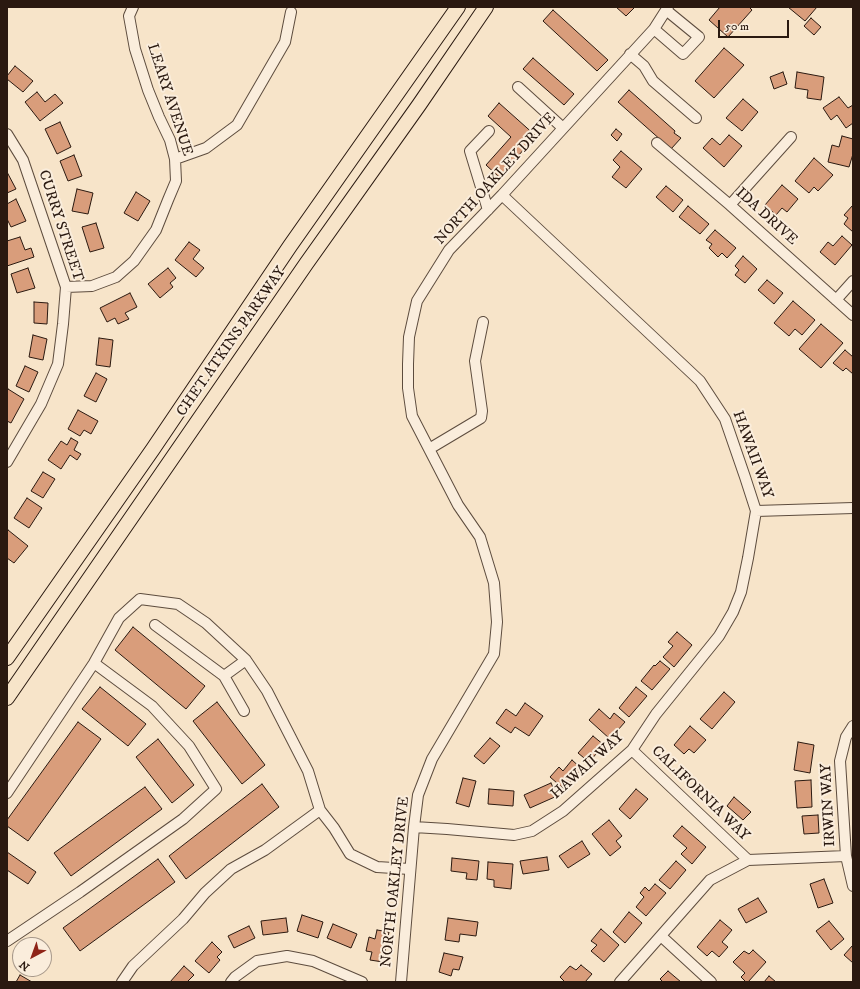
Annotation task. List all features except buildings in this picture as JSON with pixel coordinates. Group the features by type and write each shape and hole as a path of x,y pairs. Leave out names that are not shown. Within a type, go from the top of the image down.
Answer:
{"highway":[{"path":"417,65 453,7"},
{"name":"CHET ATKINS PARKWAY","path":"7,658 153,449 290,246 458,7"},
{"name":"CHET ATKINS PARKWAY","path":"7,698 306,264 419,106 486,7"},
{"path":"419,106 497,7"}],"street":[{"name":"LEARY AVENUE","path":"66,287 92,286 116,277 134,260 156,230 176,181 175,159 170,140 148,90 135,49 129,16 133,7"},
{"path":"654,29 683,54 699,37 667,8"},
{"name":"NORTH OAKLEY DRIVE","path":"401,982 418,795 432,759 494,654 497,622 494,583 480,537 458,505 412,416 408,388 409,337 417,301 449,250 502,195 654,29 667,8"},
{"path":"175,159 206,148 237,125 284,42 291,12"},
{"path":"630,54 644,66 653,81 696,118"},
{"path":"518,87 563,128"},
{"path":"488,210 470,151 489,131"},
{"name":"CURRY STREET","path":"7,134 23,160 66,287 58,364 41,404 7,462"},
{"path":"730,205 791,137"},
{"name":"IDA DRIVE","path":"657,143 730,205 853,316"},
{"name":"HAWAII WAY","path":"414,827 514,835 532,831 563,810 632,750 656,714 719,636 733,612 741,592 756,511 725,419 700,381 502,195"},
{"path":"836,300 853,281"},
{"path":"429,449 481,418 482,411 475,361 483,322"},
{"path":"756,511 853,508"},
{"path":"7,793 94,663 119,618 140,598 178,604 206,623 246,660 267,691 308,771 320,810 334,828 350,854 377,867 410,870"},
{"path":"155,625 224,676 244,711"},
{"path":"224,676 246,660"},
{"path":"7,941 80,892 183,819 216,789 189,746 152,706 94,663"},
{"name":"IRWIN WAY","path":"853,726 846,737 840,761 846,856 853,886"},
{"name":"CALIFORNIA WAY","path":"632,750 748,860"},
{"path":"122,982 133,966 183,919 205,893 231,869 265,850 320,810"},
{"path":"620,982 710,880 748,860 846,856"},
{"path":"661,936 711,982"},
{"path":"231,982 235,977 257,961 287,956 314,961 362,982"}]}
